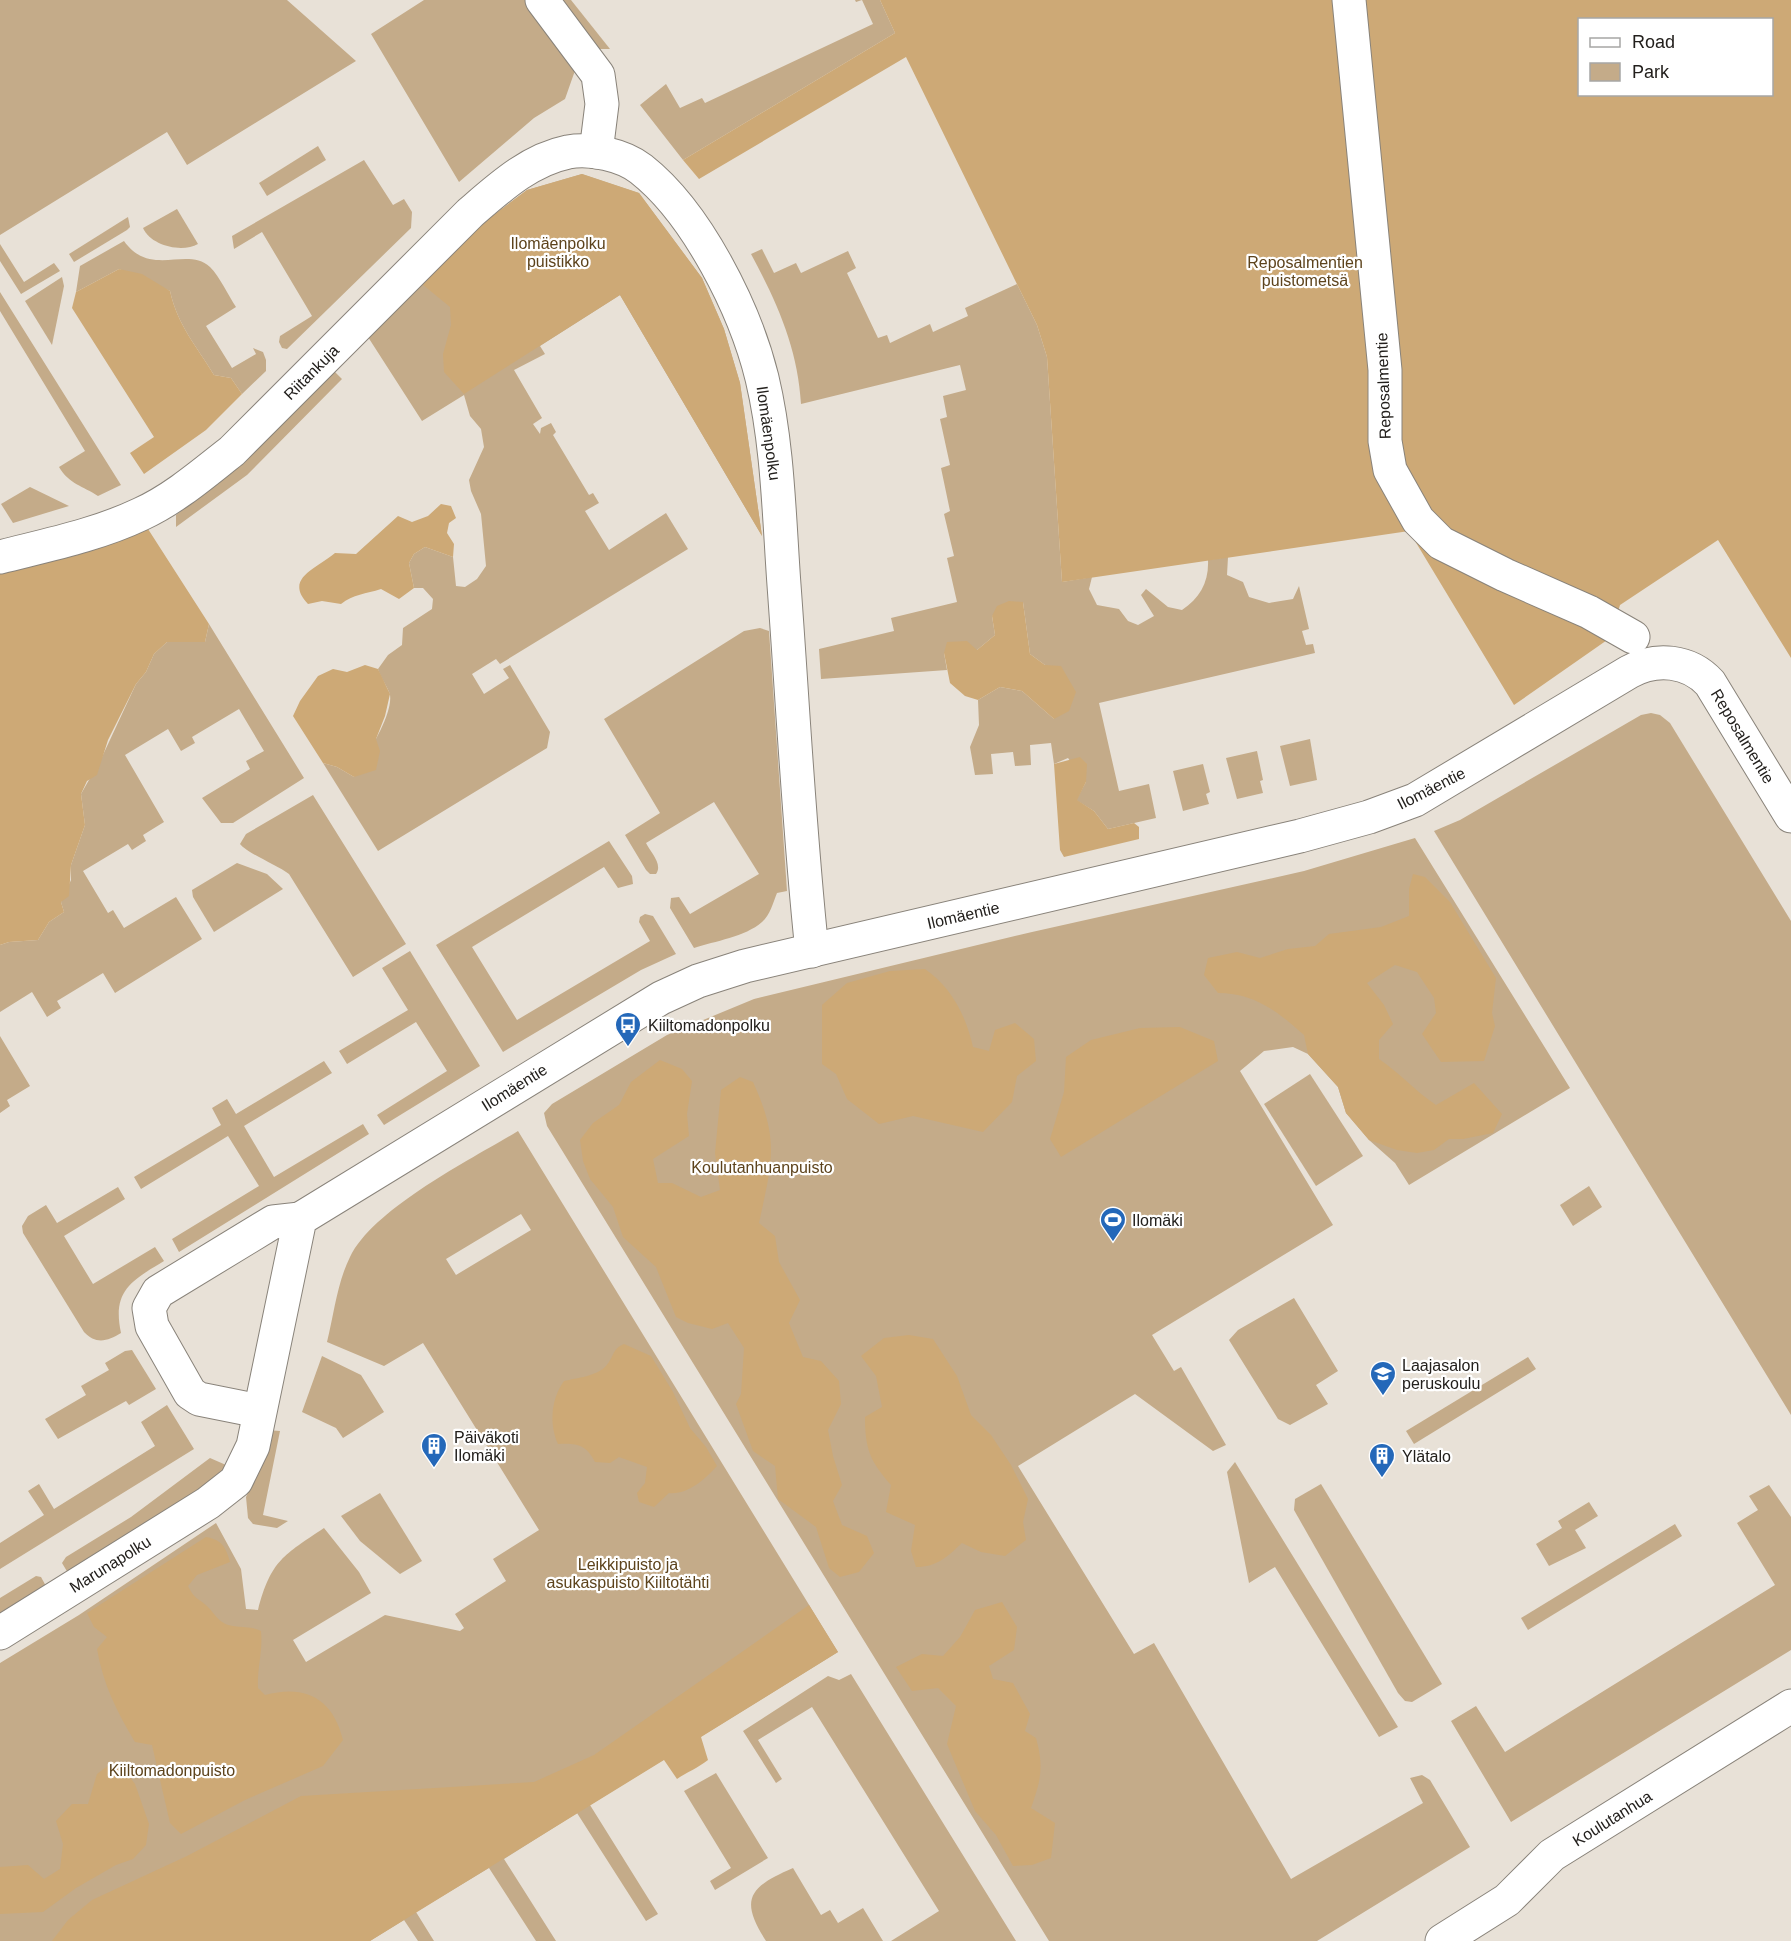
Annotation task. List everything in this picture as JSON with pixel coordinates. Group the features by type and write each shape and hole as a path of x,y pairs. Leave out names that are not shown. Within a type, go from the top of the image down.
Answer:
{"street":[{"path":"542,0 598,75 602,104 596,152"},
{"name":"Reposalmentie","path":"1349,0 1385,370 1384,441 1390,470 1418,520 1441,543 1505,575 1589,612 1641,650 1701,674 1710,683 1791,816"},
{"name":"Riitankuja","path":"0,557 114,525 154,508 232,451 470,213 507,181 539,162 569,152 596,152"},
{"name":"Ilomäenpolku","path":"596,152 640,168 669,196 703,241 751,340 761,376 775,461 812,951"},
{"name":"Ilomäentie","path":"259,1411 199,1399 190,1393 152,1326 149,1308 158,1292 273,1222 300,1219 662,998 698,981 745,966 1300,837 1368,817 1415,800 1629,672 1641,650"},
{"path":"259,1411 300,1219"},
{"name":"Marunapolku","path":"0,1633 221,1495 236,1481 246,1466 253,1446 259,1411"},
{"name":"Koulutanhua","path":"1442,1941 1507,1900 1552,1855 1791,1706"}],"green space":[{"path":"0,0 287,0 356,61 187,165 167,132 0,235"},
{"path":"424,0 530,0 578,62 565,99 534,118 459,182 371,34"},
{"path":"556,0 571,0 610,49 597,49"},
{"path":"862,0 880,0 895,33 683,160 640,105 666,84 680,108 702,98 705,103 873,24"},
{"name":"Reposalmentien puistometsä","path":"880,0 1791,0 1791,658 1718,540 1620,605 1610,638 1514,705 1409,531 1062,582 1047,357 1037,325 906,57 699,179 683,160 895,33"},
{"path":"318,146 326,160 267,196 259,183"},
{"path":"364,160 393,205 404,199 412,212 411,228 287,349 282,348 279,342 280,336 312,316 262,232 234,249 232,236"},
{"path":"582,174 639,193 702,278 724,329 740,383 762,536 620,295 540,346 545,354 514,370 542,418 533,424 540,434 541,428 551,423 556,432 553,435 589,495 593,493 599,503 585,511 609,550 666,513 688,549 500,664 496,659 472,674 484,694 509,678 503,669 510,665 550,732 547,748 378,851 323,763 337,767 354,777 383,725 390,704 390,695 378,669 388,655 402,645 403,628 432,609 433,599 423,588 414,588 409,563 414,554 425,547 453,557 456,586 465,587 477,579 486,566 481,514 469,480 484,447 481,429 470,416 464,395 422,421 368,337 486,221 527,190"},
{"name":"Ilomäenpolku puistikko","path":"582,174 639,193 702,278 724,329 740,383 762,536 620,295 464,394 444,372 443,354 451,325 450,307 422,284 486,221 527,190"},
{"path":"177,209 198,244 184,248 168,246 153,239 143,228"},
{"path":"128,217 130,227 127,230 74,262 69,254"},
{"path":"124,241 134,252 145,258 191,259 201,261 214,271 236,307 206,326 232,368 256,354 253,348 263,352 266,360 266,371 242,394 231,378 214,375 188,335 170,291 119,269 76,292 80,266"},
{"path":"0,244 24,282 54,263 60,271 21,294 0,261"},
{"path":"762,249 774,273 796,263 801,273 848,251 856,268 847,273 878,338 887,335 890,343 930,324 933,332 968,316 965,308 1017,284 1037,325 1047,357 1062,582 1092,577 1089,589 1097,605 1119,609 1128,621 1138,625 1154,616 1141,595 1146,589 1168,607 1182,610 1202,589 1207,575 1208,560 1228,557 1227,575 1243,582 1249,597 1269,603 1293,599 1299,586 1309,629 1302,631 1306,645 1313,644 1315,653 1099,703 1119,791 1149,784 1156,818 1108,829 1094,811 1076,800 1086,782 1068,758 1054,764 1051,743 1030,745 1031,765 1015,766 1013,752 991,754 993,774 975,775 970,747 979,725 978,700 1000,687 1022,691 1054,719 1045,665 1030,654 1023,602 992,616 995,635 977,650 944,653 947,670 821,679 819,649 894,631 891,618 957,602 947,558 954,556 944,514 950,511 941,468 950,465 940,419 947,417 943,396 966,390 960,365 801,404 796,364 785,326 751,254"},
{"path":"119,269 142,274 170,291 188,335 214,375 231,378 242,394 206,430 144,474 130,453 154,437 72,308 76,292"},
{"path":"62,277 64,286 52,345 25,301"},
{"path":"0,292 121,485 98,496 72,481 59,467 85,451 0,311"},
{"path":"333,370 342,379 247,475 176,527 176,515 206,492"},
{"path":"30,487 69,506 13,523 1,504"},
{"path":"441,504 451,506 456,518 449,523 447,533 454,544 453,557 425,547 414,554 409,563 414,588 399,599 381,589 355,596 341,604 322,601 308,604 301,595 299,587 301,580 335,553 356,554 398,516 412,522 428,516"},
{"path":"148,529 209,624 205,642 167,642 154,654 108,740 97,775 87,781 81,794 85,825 71,865 69,896 61,902 64,912 49,922 38,940 9,942 0,945 0,571"},
{"path":"1009,601 1023,602 1030,654 1045,665 1061,666 1076,692 1069,711 1054,719 1022,691 1000,687 978,700 965,696 950,683 944,653 947,642 967,641 977,650 995,635 992,616 997,606"},
{"path":"209,624 304,778 233,823 221,823 202,798 250,769 246,761 264,751 239,709 192,737 195,743 181,751 168,729 125,755 164,822 143,835 146,841 132,850 128,844 83,871 108,913 113,910 124,928 176,897 202,939 115,993 103,973 57,1001 61,1008 47,1017 32,992 0,1012 0,945 9,942 38,940 49,922 64,912 61,902 71,880 71,865 85,825 81,794 102,757 136,684 146,672 154,654 167,642 205,642"},
{"path":"760,628 769,631 787,891 777,893 767,916 755,927 739,935 694,948 670,908 671,898 679,897 690,914 759,874 714,802 646,843 656,858 658,870 656,874 650,874 646,870 625,835 660,813 604,719 744,631"},
{"path":"365,665 378,669 390,694 376,739 380,751 376,770 354,777 337,767 323,763 293,716 300,701 318,676 333,669 347,672"},
{"path":"1651,713 1660,715 1670,723 1791,921 1791,1415 1434,831 1460,820 1641,715"},
{"path":"1310,739 1317,780 1290,786 1280,746"},
{"path":"1257,751 1263,780 1260,781 1263,793 1237,799 1226,758"},
{"path":"1080,757 1087,764 1086,782 1077,800 1094,811 1108,829 1134,823 1139,827 1139,839 1064,857 1060,850 1054,764"},
{"path":"1203,764 1210,792 1206,794 1209,804 1183,811 1173,771"},
{"path":"313,795 406,944 353,977 289,874 240,844 246,834"},
{"name":"Koulutanhuanpuisto","path":"1415,838 1570,1088 1409,1185 1395,1163 1369,1140 1346,1113 1338,1087 1308,1054 1293,1047 1264,1051 1240,1071 1333,1225 1152,1335 1174,1371 1181,1367 1226,1445 1213,1451 1135,1394 1018,1466 1134,1654 1154,1643 1291,1879 1423,1803 1410,1778 1422,1775 1430,1780 1470,1847 1317,1941 1049,1941 547,1126 544,1113 552,1104 667,1035 754,999 1032,932 1304,871"},
{"path":"609,841 632,876 633,884 618,888 604,867 472,947 517,1020 650,941 639,922 640,917 645,914 653,916 676,954 641,970 503,1052 436,945"},
{"path":"237,863 267,874 283,889 214,932 193,897 192,890"},
{"path":"1413,874 1425,877 1450,902 1496,978 1492,1013 1495,1026 1484,1061 1441,1062 1422,1034 1436,1013 1434,998 1417,972 1395,965 1367,983 1384,1005 1393,1024 1379,1040 1379,1059 1436,1105 1474,1083 1502,1114 1493,1133 1463,1139 1449,1139 1434,1150 1417,1153 1397,1150 1369,1140 1346,1113 1338,1087 1308,1054 1304,1035 1274,1011 1254,1000 1243,996 1218,993 1204,975 1208,958 1237,952 1260,958 1288,949 1315,946 1329,934 1381,927 1409,916 1409,889"},
{"path":"410,951 480,1066 384,1125 377,1115 447,1071 416,1022 347,1064 339,1051 408,1010 382,968"},
{"path":"925,969 950,994 962,1014 973,1047 989,1051 995,1030 1015,1023 1034,1039 1036,1061 1017,1076 1012,1102 983,1132 913,1116 879,1124 847,1099 836,1074 822,1064 822,1005 847,983 890,971"},
{"path":"1180,1027 1214,1041 1218,1061 1061,1157 1050,1139 1064,1092 1066,1057 1091,1040 1140,1028"},
{"path":"0,1036 30,1086 7,1100 10,1106 0,1113"},
{"path":"660,1060 682,1069 692,1081 687,1114 689,1136 653,1159 658,1183 672,1183 701,1197 720,1190 715,1153 721,1090 740,1077 753,1082 762,1102 770,1136 771,1152 759,1223 775,1236 779,1262 800,1300 789,1323 803,1357 821,1361 839,1381 841,1404 828,1430 842,1485 833,1501 842,1525 867,1536 874,1553 859,1572 840,1577 829,1568 816,1527 778,1499 775,1466 753,1451 736,1404 741,1394 744,1348 728,1323 712,1329 688,1323 676,1317 656,1267 623,1237 613,1207 590,1179 583,1161 580,1140 593,1123 619,1105 631,1082"},
{"path":"324,1061 332,1073 244,1126 274,1177 363,1124 369,1134 179,1252 172,1239 259,1186 228,1136 141,1189 134,1177 221,1125 212,1108 227,1099 236,1114"},
{"path":"1310,1074 1363,1156 1316,1186 1264,1104"},
{"name":"Kiiltomadonpuisto","path":"518,1131 838,1652 590,1805 658,1914 646,1921 577,1813 504,1859 556,1941 536,1941 489,1868 416,1912 434,1941 418,1941 404,1920 370,1941 0,1941 0,1663 79,1615 216,1523 241,1569 246,1609 258,1610 268,1580 281,1560 324,1528 359,1572 371,1593 293,1640 306,1662 385,1615 460,1631 464,1628 455,1614 506,1581 493,1559 539,1530 423,1343 384,1366 327,1342 342,1277 350,1257 362,1239 401,1203 425,1186","holes":["521,1214 531,1230 456,1275 446,1259"]},
{"path":"1589,1186 1602,1207 1573,1226 1560,1205"},
{"path":"118,1187 125,1199 64,1236 93,1284 155,1247 164,1261 134,1281 122,1297 119,1307 121,1333 107,1340 98,1340 84,1332 23,1233 22,1226 28,1216 46,1205 57,1223"},
{"path":"1294,1298 1338,1371 1316,1385 1328,1404 1290,1425 1278,1419 1229,1340 1238,1330"},
{"path":"909,1335 933,1339 957,1376 971,1415 991,1435 1011,1465 1028,1499 1023,1522 1026,1540 1005,1556 981,1552 962,1543 936,1563 916,1567 911,1551 915,1525 886,1512 891,1485 870,1454 865,1428 865,1417 882,1407 876,1376 861,1356 884,1338"},
{"path":"624,1344 651,1356 673,1392 690,1428 706,1447 717,1466 696,1485 683,1491 669,1493 654,1507 639,1502 637,1493 645,1483 647,1467 619,1457 610,1463 595,1462 588,1451 580,1446 558,1444 553,1428 554,1404 564,1381 586,1376 602,1369 609,1363 617,1348"},
{"path":"132,1350 156,1389 129,1405 126,1401 58,1439 45,1419 86,1395 81,1386 109,1370 105,1363 125,1351"},
{"path":"322,1356 361,1375 384,1412 343,1438 336,1428 302,1412"},
{"path":"1528,1357 1536,1369 1414,1444 1406,1431"},
{"path":"167,1405 194,1449 0,1569 0,1543 44,1515 28,1491 39,1484 54,1509 155,1446 141,1422"},
{"path":"267,1430 280,1431 263,1515 288,1521 277,1528 253,1524 248,1518 246,1497 256,1476"},
{"path":"210,1458 226,1465 227,1469 200,1490 68,1573 62,1563 66,1557 131,1517"},
{"path":"1235,1462 1398,1727 1379,1737 1275,1567 1249,1583 1227,1472"},
{"path":"1321,1484 1442,1684 1412,1702 1405,1701 1398,1693 1294,1510 1295,1499"},
{"path":"1769,1485 1791,1517 1791,1650 1511,1822 1451,1721 1476,1706 1505,1752 1775,1585 1737,1523 1758,1510 1749,1496"},
{"path":"380,1493 422,1561 400,1574 360,1541 341,1516"},
{"path":"1589,1502 1598,1516 1575,1530 1586,1548 1549,1566 1536,1544 1562,1528 1558,1521"},
{"path":"1675,1524 1682,1536 1528,1630 1521,1618"},
{"path":"206,1537 222,1545 230,1562 197,1575 188,1586 193,1594 224,1623 261,1631 258,1688 265,1695 293,1691 315,1698 332,1714 343,1740 323,1766 245,1800 181,1834 170,1823 152,1745 135,1742 112,1697 97,1649 107,1637 94,1627 87,1613"},
{"path":"36,1576 41,1577 47,1588 0,1617 0,1598"},
{"path":"1002,1602 1017,1627 1014,1650 989,1666 993,1679 1013,1683 1030,1714 1025,1731 1036,1738 1041,1766 1031,1808 1055,1823 1051,1858 1032,1865 1013,1866 996,1835 975,1811 947,1744 956,1706 938,1688 912,1691 896,1667 922,1654 943,1656 960,1637 975,1610"},
{"path":"809,1605 838,1652 701,1737 708,1760 677,1779 664,1760 370,1941 52,1941 68,1920 92,1900 187,1856 301,1796 534,1782 594,1755"},
{"path":"851,1674 1016,1941 891,1941 939,1911 812,1707 758,1740 782,1779 776,1783 743,1731 828,1676 839,1680"},
{"path":"113,1762 123,1768 135,1784 149,1824 146,1845 133,1859 116,1865 76,1888 43,1912 0,1914 0,1867 28,1865 44,1879 60,1869 63,1844 56,1821 72,1804 88,1804 97,1774"},
{"path":"716,1773 768,1858 715,1890 710,1881 731,1868 684,1791"},
{"path":"793,1868 821,1915 830,1910 838,1923 863,1908 883,1941 766,1941 753,1915 751,1904 753,1896 766,1882"}],"place":[{"name":"Kiiltomadonpolku","path":"628,1048"},
{"name":"Ilomäki","path":"1113,1243"},
{"name":"Laajasalon peruskoulu","path":"1383,1397"},
{"name":"Päiväkoti Ilomäki","path":"434,1469"},
{"name":"Ylätalo","path":"1382,1479"}],"park label":[{"name":"Leikkipuisto ja asukaspuisto Kiiltotähti","path":"628,1573"}]}
